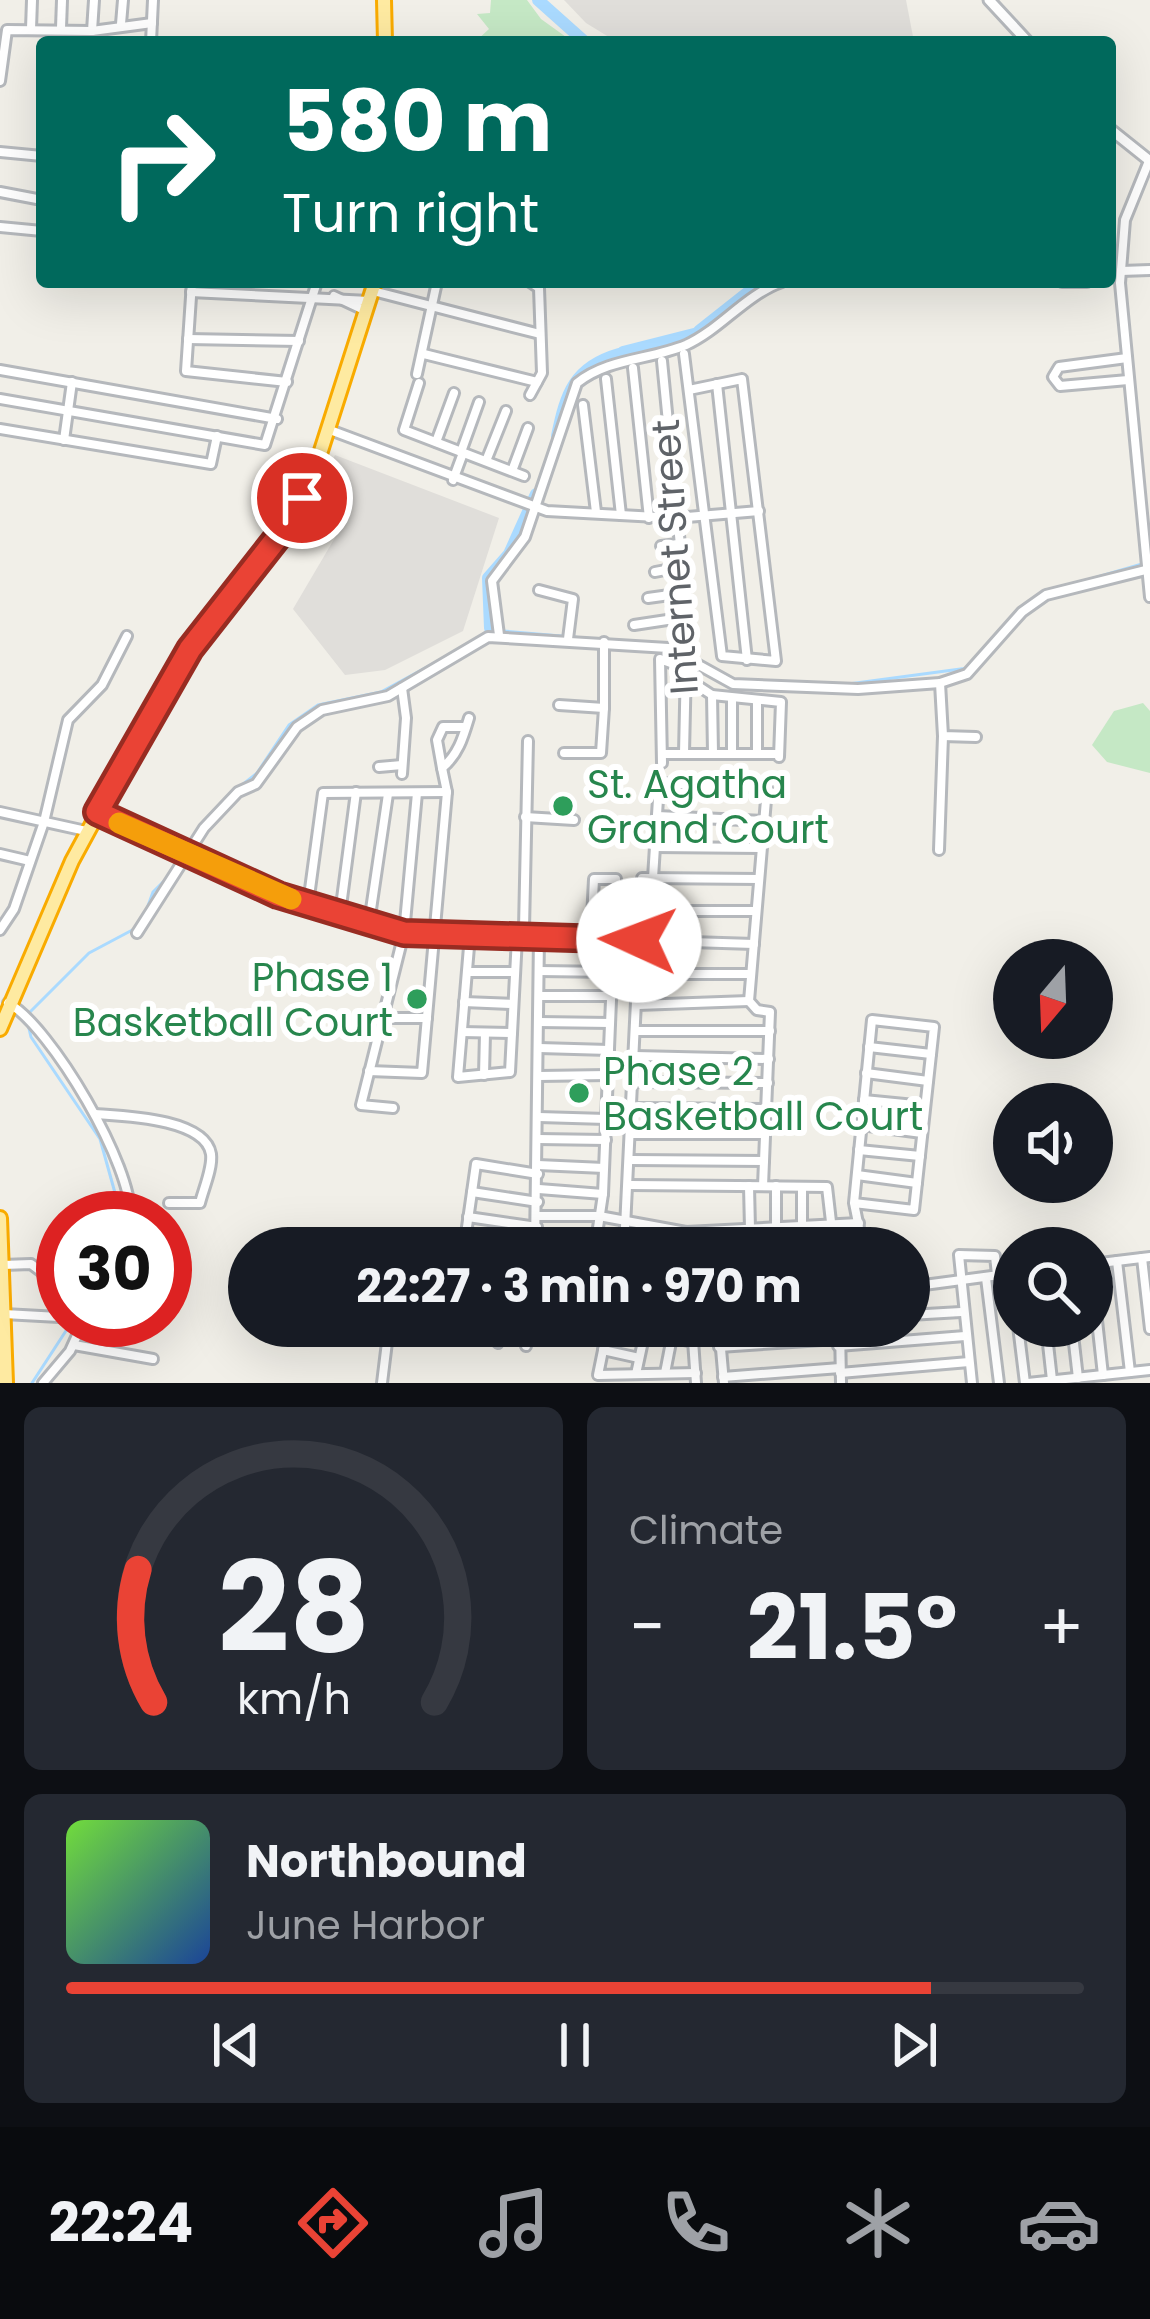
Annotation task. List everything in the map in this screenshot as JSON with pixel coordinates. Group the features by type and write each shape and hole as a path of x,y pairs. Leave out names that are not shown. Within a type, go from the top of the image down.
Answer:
{"highway":[{"path":"384,0 385,36"},
{"path":"0,1028 97,812 190,649 284,529 311,482 370,296"},
{"path":"0,1218 4,1377"}],"street":[{"path":"31,28 32,0"},
{"path":"61,28 62,0"},
{"path":"92,31 94,0"},
{"path":"121,24 123,0"},
{"path":"151,36 153,0"},
{"path":"989,0 1022,36"},
{"path":"0,76 7,30 92,31 152,23"},
{"path":"1116,134 1149,161 1125,220 1117,277 1150,597"},
{"path":"0,152 36,155"},
{"path":"0,192 36,199"},
{"path":"0,227 36,230"},
{"path":"1117,277 1150,269"},
{"path":"191,288 186,371 287,382"},
{"path":"209,288 370,296 433,306 540,334"},
{"path":"0,399 265,445 316,288"},
{"path":"436,288 404,430 524,476"},
{"path":"530,394 537,382 539,288"},
{"path":"500,635 492,581 525,537 577,383 593,371 692,342 770,288"},
{"path":"188,339 299,341"},
{"path":"424,354 537,382"},
{"path":"684,354 722,656 776,661 742,379 689,390"},
{"path":"1126,358 1059,367 1053,377 1060,386 1128,380"},
{"name":"Internet Street","path":"662,361 687,616 684,753"},
{"path":"633,368 649,518"},
{"path":"0,370 277,419"},
{"path":"606,379 621,515"},
{"path":"64,440 72,382"},
{"path":"717,384 747,660"},
{"path":"436,442 454,393"},
{"path":"453,480 479,402"},
{"path":"583,405 596,512"},
{"path":"486,461 506,411"},
{"path":"512,471 528,428"},
{"path":"0,429 211,464 217,436"},
{"path":"331,430 535,508 649,518 759,511"},
{"path":"661,546 678,544"},
{"path":"656,572 681,568"},
{"path":"137,934 204,828 238,792 256,784 306,719 322,710 402,688 500,635 569,636 668,647 721,682 733,684 857,689 940,683 967,674 1036,601 1147,570"},
{"path":"539,590 573,599 569,636"},
{"path":"648,598 684,592"},
{"path":"634,625 687,616"},
{"path":"0,930 44,822 72,712 102,685 127,636"},
{"path":"564,753 601,753 604,641"},
{"path":"660,659 684,672 712,695 781,702 779,756 684,753 662,759 660,659"},
{"path":"939,850 940,683"},
{"path":"379,767 402,770 406,718 402,688"},
{"path":"712,695 713,753"},
{"path":"732,699 732,753"},
{"path":"757,701 757,754"},
{"path":"559,705 604,708"},
{"path":"369,1071 422,1073 446,792 437,740 443,727 468,723 454,758 442,768"},
{"path":"943,736 976,737"},
{"path":"470,935 458,1077 510,1072 517,937 524,929 528,741"},
{"path":"626,1227 640,911 655,847 659,783 767,788 749,1001 757,1010 770,1012 763,1186"},
{"path":"340,914 356,792"},
{"path":"308,904 323,793 446,792"},
{"path":"369,922 388,793"},
{"path":"394,1108 361,1106 404,933 417,793"},
{"path":"0,812 86,832"},
{"path":"97,812 308,904 404,933 754,944"},
{"path":"657,816 765,820"},
{"path":"525,818 574,820"},
{"path":"655,847 762,848"},
{"path":"0,854 30,861"},
{"path":"647,878 759,879"},
{"path":"591,939 594,879 616,879 606,1140 598,1227"},
{"path":"640,911 756,911"},
{"path":"537,1227 539,938"},
{"path":"539,971 613,972"},
{"path":"467,972 515,972"},
{"path":"638,974 750,974"},
{"path":"539,996 612,996"},
{"path":"637,1005 749,1001"},
{"path":"464,1002 513,1004"},
{"path":"8,1003 27,1013 93,1114 126,1191"},
{"path":"383,1018 427,1018"},
{"path":"854,1203 914,1210 934,1027 872,1020 854,1203 860,1227"},
{"path":"539,1022 610,1023"},
{"path":"636,1031 770,1031"},
{"path":"461,1032 512,1033"},
{"path":"484,1075 485,1033"},
{"path":"539,1048 609,1050"},
{"path":"869,1048 931,1054"},
{"path":"635,1056 769,1058"},
{"path":"866,1073 928,1081"},
{"path":"538,1076 608,1075"},
{"path":"634,1082 767,1083"},
{"path":"864,1100 925,1106"},
{"path":"633,1108 766,1109"},
{"path":"93,1114 179,1125 206,1146 211,1156 200,1203 192,1203"},
{"path":"538,1117 606,1118"},
{"path":"861,1125 922,1133"},
{"path":"632,1134 765,1134"},
{"path":"538,1139 606,1140"},
{"path":"859,1150 920,1156"},
{"path":"631,1160 764,1161"},
{"path":"467,1227 476,1164 538,1170 604,1168"},
{"path":"856,1175 917,1183"},
{"path":"630,1185 827,1187 830,1227"},
{"path":"749,1186 750,1227"},
{"path":"776,1186 776,1227 859,1223"},
{"path":"802,1186 802,1226"},
{"path":"538,1189 603,1194"},
{"path":"472,1192 538,1202"},
{"path":"468,1217 538,1221 599,1216 659,1227"},
{"path":"971,1383 958,1284 959,1255 993,1256"},
{"path":"1113,1261 1146,1257 1150,1329"},
{"path":"1117,1261 1130,1372"},
{"path":"2,1265 36,1268"},
{"path":"930,1286 993,1276"},
{"path":"986,1278 998,1383"},
{"path":"2,1311 36,1315"},
{"path":"930,1314 962,1312"},
{"path":"930,1338 965,1336"},
{"path":"43,1383 72,1347"},
{"path":"85,1347 153,1359"},
{"path":"382,1383 386,1347"},
{"path":"604,1347 598,1375 696,1378 693,1347"},
{"path":"635,1374 642,1347"},
{"path":"719,1347 724,1380 969,1362"},
{"path":"1021,1347 1026,1383 1150,1370"},
{"path":"1048,1347 1052,1380"},
{"path":"1074,1347 1078,1378"},
{"path":"1100,1347 1103,1375"},
{"path":"603,1350 639,1358"}],"shaded area":[{"path":"564,0 906,0 913,36 607,36"},
{"path":"335,455 499,518 463,631 385,670 345,675 293,609 343,524 309,509"}],"green space":[{"path":"491,0 527,0 541,19 565,36 481,36 489,29 477,14 490,13"},
{"path":"1143,703 1150,711 1150,773 1107,762 1092,745 1114,711"}],"waterway":[{"path":"538,0 578,36"},
{"path":"699,331 753,288"},
{"path":"623,352 694,334"},
{"path":"557,436 574,384 592,366 619,354"},
{"path":"490,628 488,578 509,554 536,494"},
{"path":"1053,590 1142,564"},
{"path":"1022,607 1043,592"},
{"path":"237,789 257,773 289,725 318,705 381,692 495,630"},
{"path":"503,631 679,646"},
{"path":"693,654 705,665"},
{"path":"841,685 968,668"},
{"path":"193,838 226,799"},
{"path":"145,914 153,892 172,873"},
{"path":"114,1191 100,1139 31,1037 26,1016 89,953 138,927"},
{"path":"32,1383 55,1347"}],"slow traffic":[{"path":"119,823 291,899"}],"place":[{"name":"St. Agatha Grand Court","path":"563,806"},
{"name":"Phase 1 Basketball Court","path":"417,999"},
{"name":"Phase 2 Basketball Court","path":"579,1093"}],"route":[{"path":"302,498 284,529 190,649 97,812 278,895 404,933 639,940"}]}
